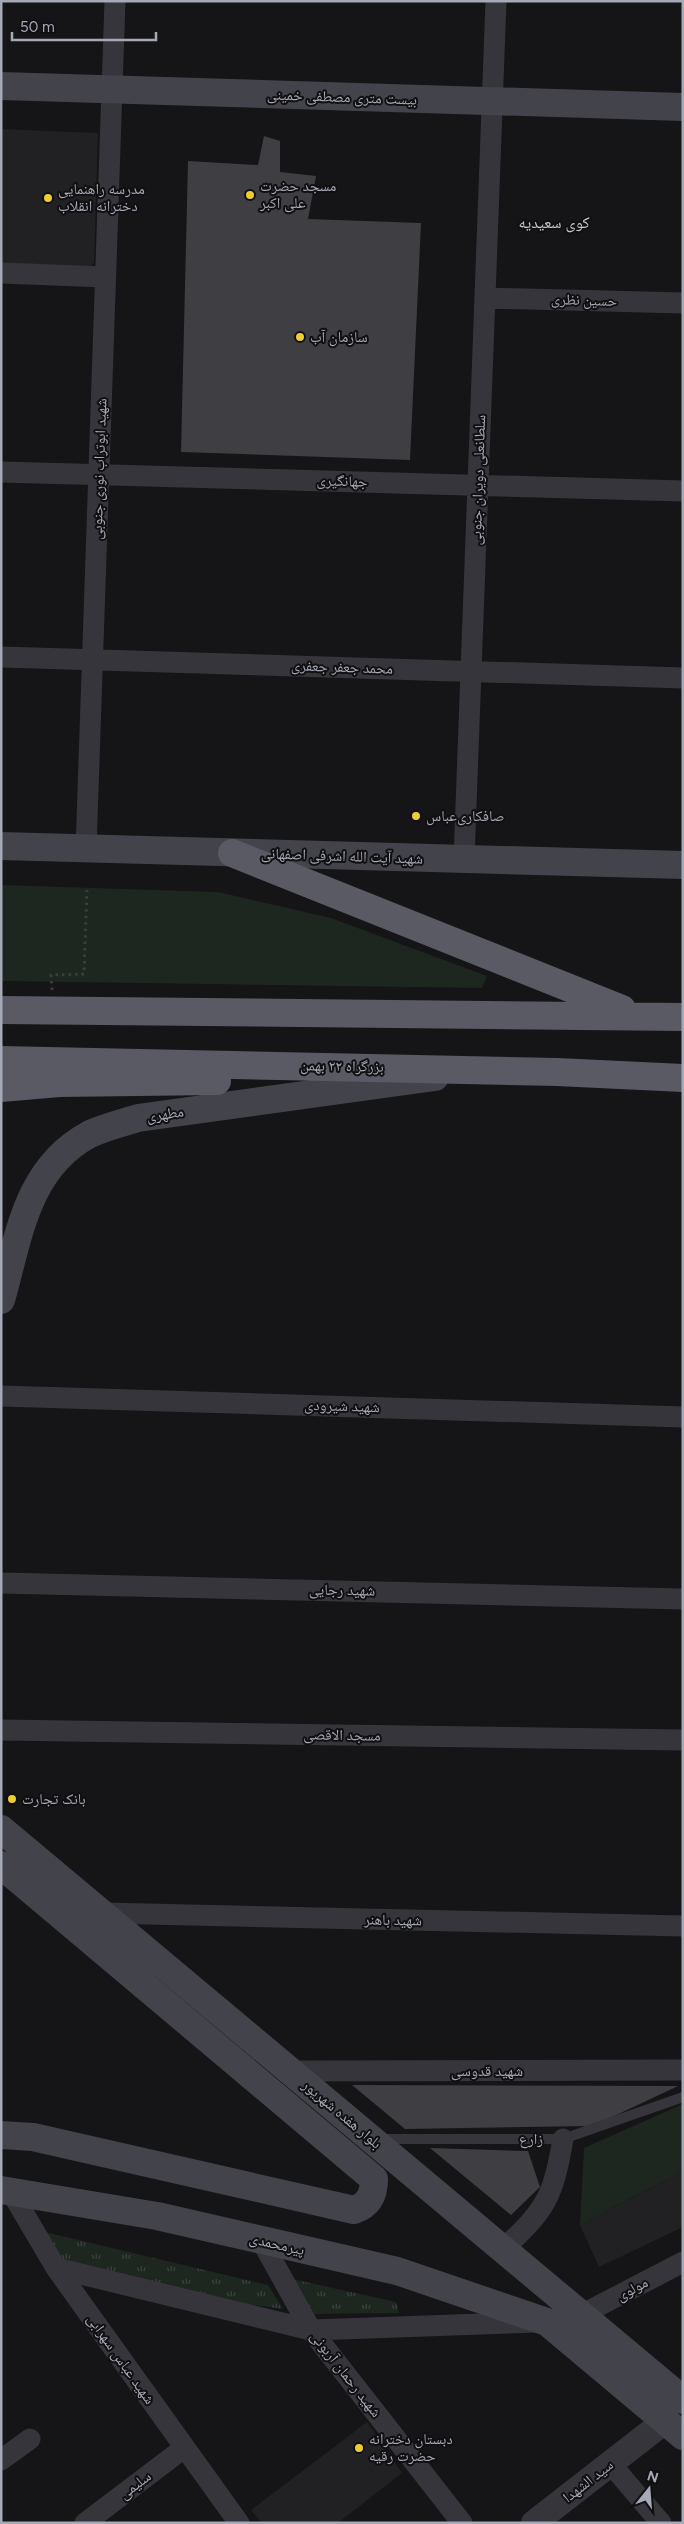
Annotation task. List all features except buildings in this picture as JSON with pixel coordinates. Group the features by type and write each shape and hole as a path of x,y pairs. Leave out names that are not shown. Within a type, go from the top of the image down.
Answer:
{"highway":[{"path":"232,853 638,1015"},
{"path":"1,1010 638,1015 683,1017"},
{"name":"بزرگراه ۲۲ بهمن","path":"1,1060 600,1074 683,1078"},
{"path":"1,1088 127,1082 600,1074"}],"main road":[{"name":"بیست متری مصطفی خمینی","path":"1,86 683,107"},
{"name":"شهید آیت الله اشرفی اصفهانی","path":"1,846 683,865"},
{"name":"مطهری","path":"1,1300 28,1205 38,1183 56,1159 92,1133 138,1118 435,1077"},
{"name":"بلوار هفده شهریور","path":"1,1829 683,2400"},
{"name":"بلوار هفده شهریور","path":"1,1864 374,2179 374,2188 370,2199 363,2207 354,2210 33,2137 1,2135"},
{"name":"پیرمحمدی","path":"6,2190 157,2216 397,2271 547,2322"},
{"path":"547,2322 674,2428"}],"street":[{"name":"شهید ابوتراب نوری جنوبی","path":"86,849 114,1"},
{"name":"سلطانعلی دویران جنوبی","path":"464,859 496,1"},
{"path":"1,273 105,277"},
{"name":"حسین نظری","path":"485,298 683,303"},
{"name":"جهانگیری","path":"1,472 683,491"},
{"name":"محمد جعفر جعفری","path":"1,656 683,678"},
{"name":"شهید شیرودی","path":"1,1396 683,1417"},
{"name":"شهید رجایی","path":"1,1583 683,1599"},
{"name":"مسجد الاقصی","path":"1,1730 683,1740"},
{"name":"شهید باهنر","path":"102,1913 683,1926"},
{"name":"شهید قدوسی","path":"290,2071 683,2070"},
{"path":"503,2249 530,2224 549,2199 558,2171 563,2139"},
{"name":"شهید عباس سهرابی","path":"6,2190 56,2268 239,2523"},
{"name":"شهید رحمان آربونی","path":"260,2240 311,2330 462,2523"},
{"name":"مولوی","path":"582,2315 683,2262"},
{"path":"56,2268 311,2330 547,2322"},
{"name":"سید الشهدا","path":"534,2523 560,2514 610,2463 674,2428"},
{"path":"1,2460 30,2439"},
{"name":"سلیمی","path":"86,2523 184,2448"},
{"path":"610,2463 662,2523"}],"lane":[{"name":"زارع","path":"372,2139 563,2139 683,2097"}],"path":[{"path":"51,975 84,974 87,890"}],"shaded area":[{"name":"مدرسه راهنمایی دخترانه انقلاب","path":"1,129 98,133 94,263 88,269 1,267"},
{"path":"683,2171 683,2227 599,2267 580,2225"},
{"name":"دبستان دخترانه حضرت رقیه","path":"367,2422 402,2473 338,2523 262,2523 251,2510"}],"green space":[{"path":"1,885 218,892 331,918 487,976 482,988 1,981"},
{"path":"683,2104 683,2171 580,2225 584,2148"},
{"path":"32,2229 268,2285 283,2309 247,2304 53,2259"},
{"path":"292,2279 396,2302 399,2313 311,2314"}],"place":[{"name":"مسجد حضرت علی اکبر","path":"250,195"},
{"name":"مدرسه راهنمایی دخترانه انقلاب","path":"48,198"},
{"name":"سازمان آب","path":"300,337"},
{"name":"صافکاری‌عباس","path":"416,816"},
{"name":"بانک تجارت","path":"12,1799"},
{"name":"دبستان دخترانه حضرت رقیه","path":"359,2448"}],"district":[{"name":"کوی سعیدیه","path":"554,222"}]}
